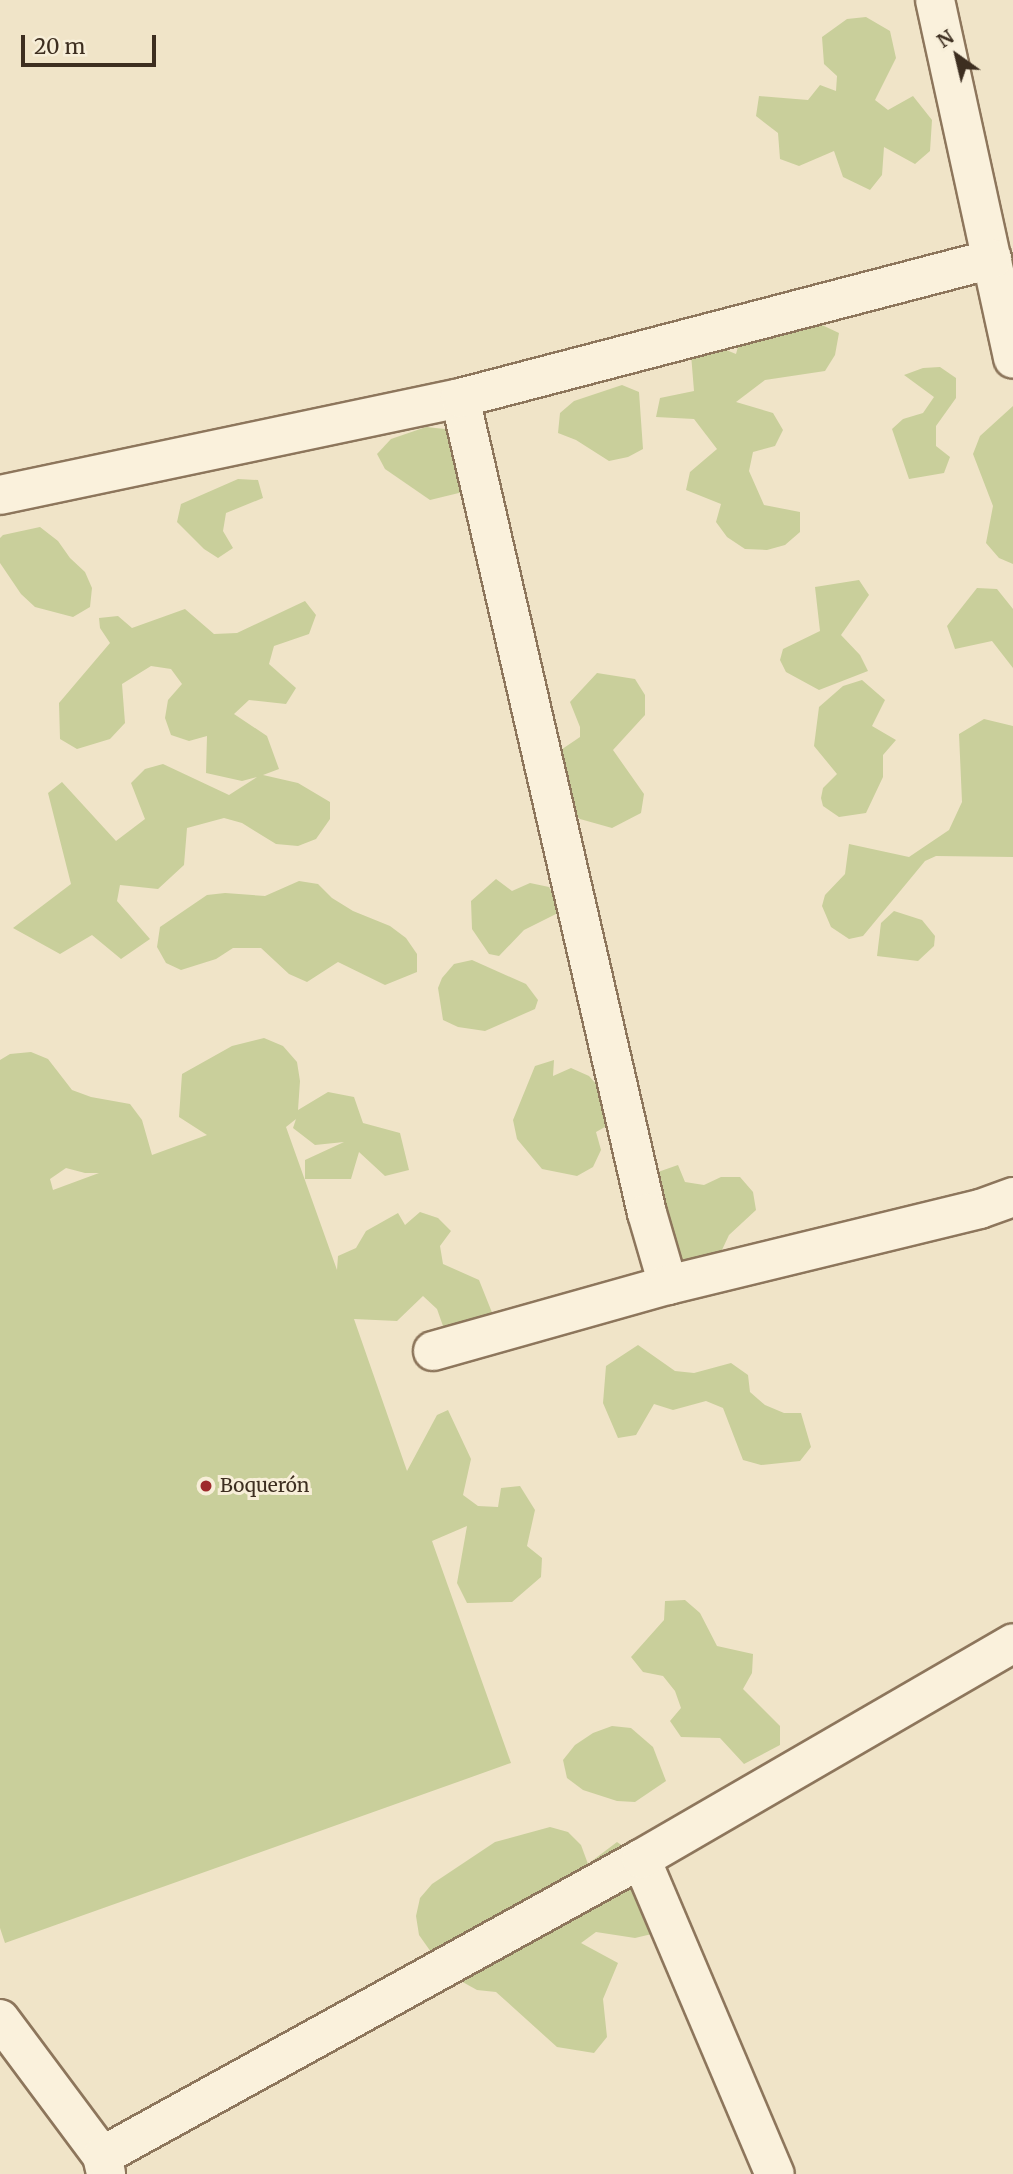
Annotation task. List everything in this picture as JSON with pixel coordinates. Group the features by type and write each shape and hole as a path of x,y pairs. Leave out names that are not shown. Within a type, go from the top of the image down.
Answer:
{"street":[{"path":"935,0 1013,359"},
{"path":"0,495 460,398 992,259"},
{"path":"460,398 647,1213 668,1285"},
{"path":"433,1351 668,1285 980,1209 1013,1197"},
{"path":"0,2019 104,2165 1013,1643"},
{"path":"641,1859 775,2174"}],"green space":[{"path":"866,17 890,31 896,58 875,100 888,110 913,96 932,120 930,151 915,164 884,147 882,175 870,190 843,177 834,151 799,166 780,159 778,133 756,116 759,96 808,100 820,85 836,91 837,76 824,64 822,37 847,19"},
{"path":"807,318 839,333 835,355 825,371 765,380 736,402 773,413 783,430 775,446 753,452 749,471 764,505 800,512 800,532 785,545 767,550 745,549 727,537 716,522 721,504 686,490 690,472 717,449 694,419 656,417 660,398 694,391 691,354 704,341 736,354 741,336"},
{"path":"940,367 956,378 956,398 936,426 936,446 950,457 944,473 909,479 892,429 903,419 923,413 934,397 904,375 923,368"},
{"path":"622,385 639,392 643,449 628,457 609,461 576,440 558,433 560,413 574,401"},
{"path":"1013,406 1013,564 999,558 986,543 993,506 973,454 980,436"},
{"path":"426,427 445,429 469,456 467,491 430,500 385,469 377,454 391,439"},
{"path":"238,479 258,480 263,498 226,513 223,531 233,548 218,558 204,549 177,522 181,504"},
{"path":"40,527 58,541 70,558 85,572 92,588 90,607 73,617 35,607 21,594 0,563 0,538 3,535"},
{"path":"859,580 869,595 841,635 860,655 868,671 819,690 786,672 780,660 783,649 820,631 815,587"},
{"path":"977,588 997,589 1013,609 1013,668 992,641 955,649 947,626"},
{"path":"305,601 316,615 309,634 274,646 269,664 296,688 286,704 249,700 234,714 267,736 279,769 263,775 298,783 330,802 330,819 316,839 298,846 276,844 242,823 224,818 187,828 184,865 158,889 120,885 117,901 150,939 121,959 92,935 60,954 13,928 71,884 48,793 62,782 116,841 145,819 131,783 145,769 163,764 229,795 257,777 242,781 206,773 207,736 189,741 171,735 165,718 168,700 182,684 171,669 151,666 122,684 125,723 110,739 77,749 60,739 59,703 110,643 100,628 99,618 118,616 132,628 185,609 214,634 237,633"},
{"path":"597,673 635,679 645,695 645,715 613,750 644,794 641,813 612,828 580,819 541,788 549,758 580,737 580,727 570,702"},
{"path":"862,680 885,700 872,726 896,740 883,755 883,777 866,813 839,817 823,806 821,798 823,788 837,774 814,746 819,707 843,686"},
{"path":"984,719 1013,726 1013,857 936,856 925,861 863,936 849,939 831,927 822,906 825,895 845,874 849,844 909,857 949,830 962,802 959,734"},
{"path":"496,879 512,891 530,883 549,887 558,904 556,914 524,930 499,956 489,954 472,929 471,901"},
{"path":"299,881 318,884 332,898 353,911 390,926 406,938 417,954 417,972 385,985 338,962 307,982 289,974 261,948 233,948 216,959 181,970 166,963 157,947 160,927 207,895 225,893 265,896"},
{"path":"894,911 922,920 935,936 934,946 918,961 877,956 881,923"},
{"path":"472,960 526,984 538,1000 535,1009 485,1031 458,1027 443,1020 438,988 442,978 454,964"},
{"name":"Boquerón","path":"264,1038 283,1046 297,1062 300,1081 298,1110 328,1092 354,1097 363,1123 400,1133 409,1170 385,1176 359,1152 351,1179 305,1179 305,1160 344,1142 315,1145 293,1128 296,1119 286,1127 337,1270 338,1256 356,1248 366,1231 398,1213 405,1225 420,1212 438,1218 451,1231 440,1246 443,1264 479,1280 493,1315 479,1326 443,1326 437,1309 423,1296 397,1321 354,1319 407,1471 437,1415 448,1410 471,1459 463,1495 478,1506 498,1507 501,1488 520,1486 535,1510 527,1546 542,1558 541,1577 512,1602 467,1603 457,1583 467,1526 432,1541 511,1763 5,1943 0,1928 0,1060 10,1054 31,1052 48,1059 72,1090 91,1097 130,1104 142,1120 152,1155 207,1135 179,1117 182,1074 232,1046","holes":["66,1168 99,1173 53,1190 50,1179"]},
{"path":"554,1060 553,1076 571,1068 589,1076 615,1105 612,1123 596,1132 601,1150 593,1167 577,1176 542,1169 517,1139 513,1120 535,1066"},
{"path":"678,1165 685,1182 704,1185 721,1177 740,1177 753,1192 756,1210 729,1235 713,1269 677,1280 645,1188 658,1172"},
{"path":"638,1345 675,1371 694,1373 731,1363 748,1375 750,1392 765,1405 784,1413 801,1413 811,1447 800,1461 761,1465 743,1460 723,1408 706,1401 673,1410 654,1404 636,1435 618,1438 603,1403 606,1366"},
{"path":"685,1600 700,1613 717,1646 753,1654 752,1673 743,1689 780,1726 780,1745 744,1764 720,1738 681,1737 670,1721 681,1708 675,1691 663,1676 643,1672 631,1657 664,1620 665,1601"},
{"path":"612,1726 631,1728 653,1747 666,1781 635,1802 617,1801 583,1790 567,1778 563,1760 575,1745 593,1733"},
{"path":"550,1827 568,1832 581,1845 588,1864 617,1842 657,1870 656,1933 635,1938 596,1932 581,1943 618,1963 603,1999 607,2037 594,2053 557,2047 496,1992 477,1990 459,1980 431,1952 419,1935 416,1916 420,1898 432,1884 495,1842"}],"place":[{"name":"Boquerón","path":"206,1486"}]}
